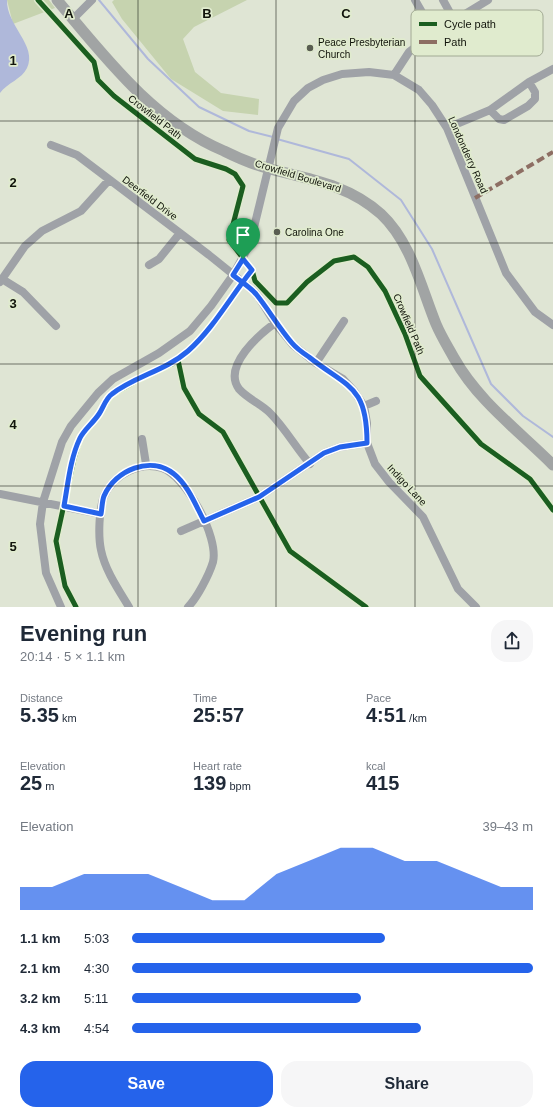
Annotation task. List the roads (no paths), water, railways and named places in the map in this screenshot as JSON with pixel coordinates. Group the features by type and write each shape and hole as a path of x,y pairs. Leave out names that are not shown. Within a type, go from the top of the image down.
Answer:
{"main road":[{"name":"Crowfield Boulevard","path":"57,0 131,85 170,121 223,151 268,168 318,180 342,188 364,200 382,215 397,233 414,267 437,325 456,361 482,396 514,430 553,465"}],"street":[{"path":"415,0 421,10"},
{"path":"443,0 448,10"},
{"path":"471,10 488,0"},
{"path":"73,18 90,2"},
{"path":"394,74 411,50"},
{"path":"447,128 490,110 529,82 553,69"},
{"name":"Londonderry Road","path":"61,607 46,573 40,524 43,502 62,442 71,426 86,406 113,379 159,353 190,331 211,306 233,275 250,244 278,128 294,101 308,88 323,80 344,74 369,72 394,74 419,90 432,105 447,128 506,273 535,312 553,325"},
{"path":"490,110 499,119 504,120 528,106 535,99 535,92 529,82"},
{"name":"Deerfield Drive","path":"51,145 77,155 233,275"},
{"path":"56,326 23,292 1,280 25,246 42,231 81,211 109,180"},
{"path":"149,265 159,259 180,233"},
{"name":"Indigo Lane","path":"233,275 256,293 275,323 293,345 316,363 343,379 354,391 364,406 367,423 367,443 374,464 389,482 423,517 458,589 476,607"},
{"path":"316,363 344,321"},
{"path":"275,323 262,333 244,351 235,374 238,387 246,396 270,413 310,464"},
{"path":"364,406 376,401"},
{"path":"142,439 146,464"},
{"path":"181,531 259,497 310,464 324,453 335,449 367,443"},
{"path":"129,607 106,567 101,552 99,539 101,514 104,496 121,476 134,468 146,464 163,468 174,474 186,488 204,521 213,544 213,562 194,601 188,607"},
{"path":"0,494 101,514"}],"water":[{"path":"0,0 7,0 11,18 25,43 29,60 25,72 6,86 0,93"}],"waterway":[{"path":"99,0 148,59 199,107 249,131 273,137"},
{"path":"277,139 349,159 401,200 432,249 491,384 523,416 553,437"}],"place":[{"name":"Peace Presbyterian Church","path":"310,48"},
{"name":"Carolina One","path":"277,232"}]}
